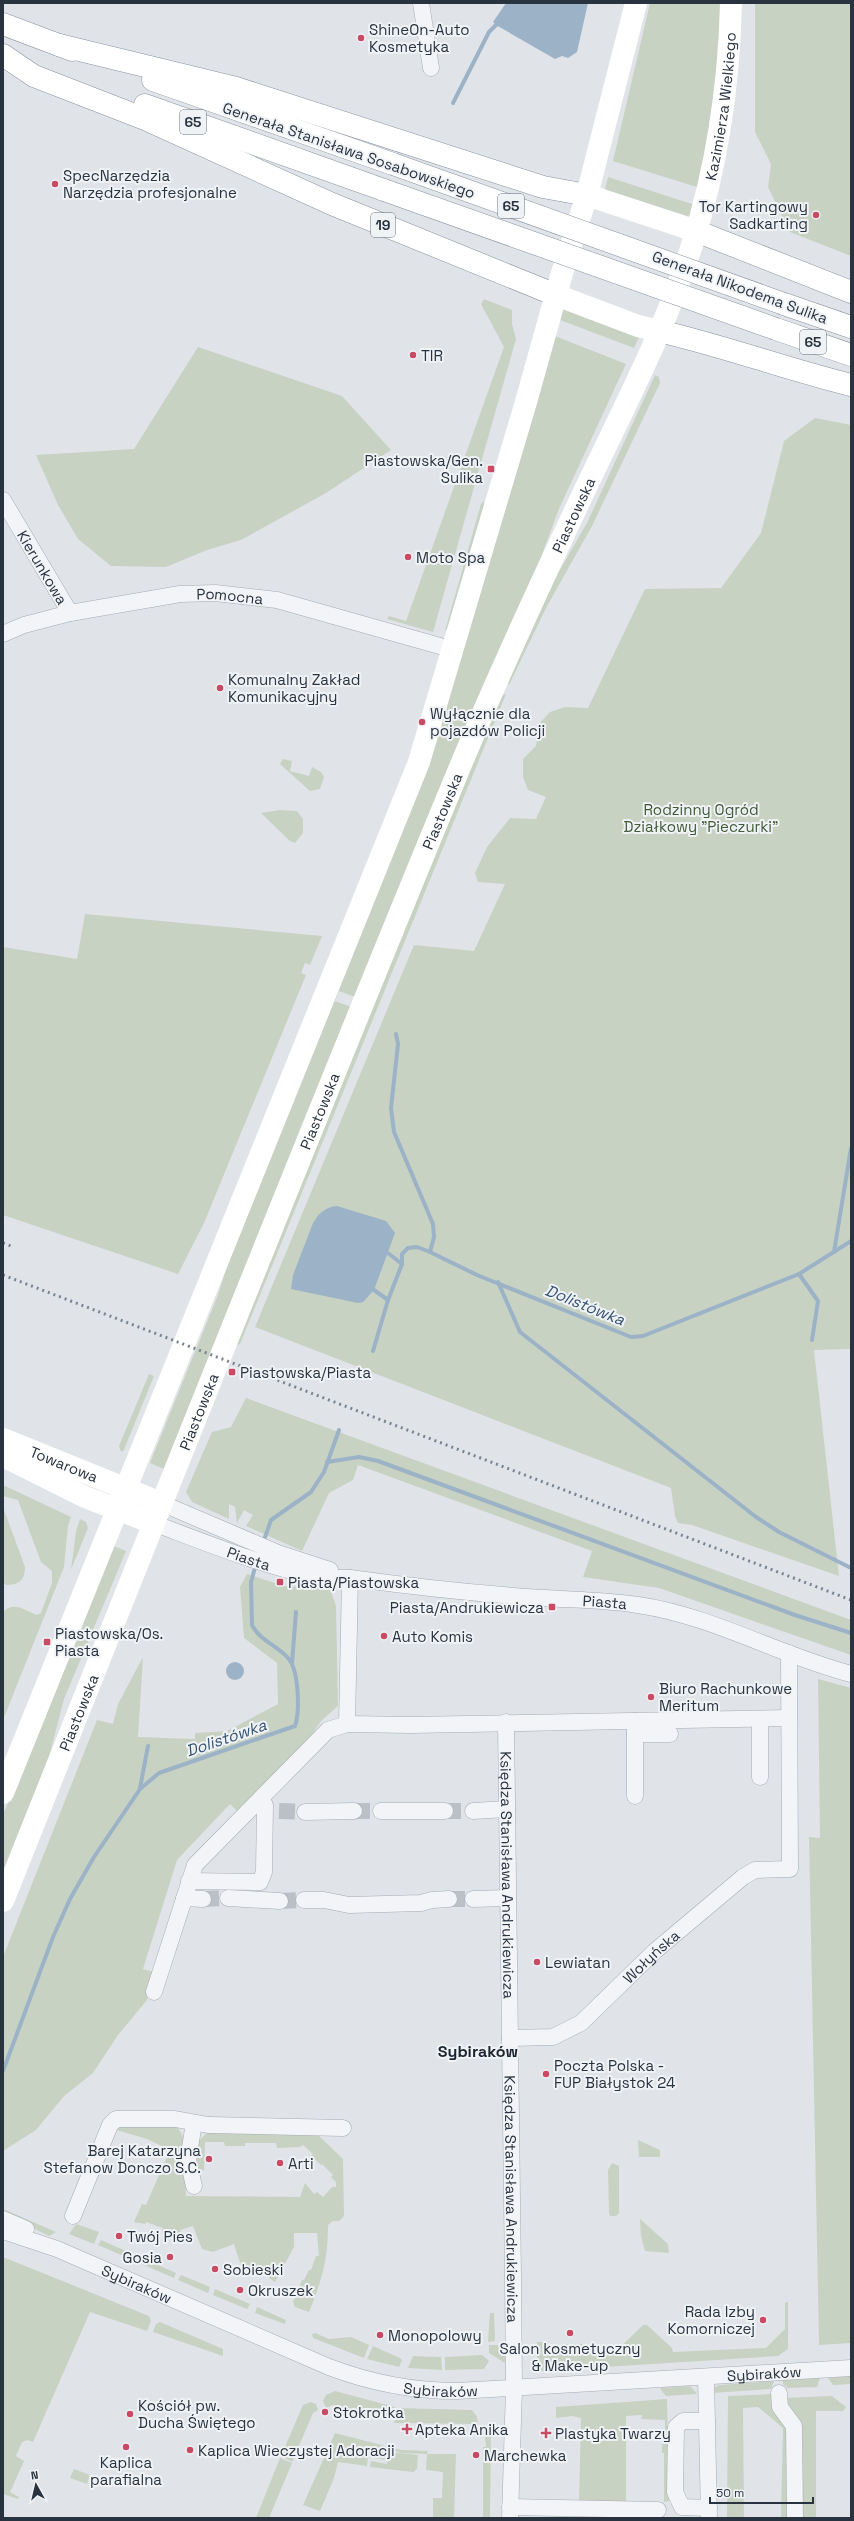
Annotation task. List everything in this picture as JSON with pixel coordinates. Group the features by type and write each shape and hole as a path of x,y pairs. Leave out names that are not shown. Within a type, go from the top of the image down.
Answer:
{"main road":[{"path":"3,1793 116,1509 421,756 454,650 556,295 587,195 636,3"},
{"name":"Kazimierza Wielkiego","path":"659,331 696,231 720,129 730,44 731,3"},
{"name":"Generała Stanisława Sosabowskiego","path":"3,24 225,107 629,247"},
{"path":"59,45 236,88 543,187 587,195 696,231 851,292"},
{"name":"Generała Stanisława Sosabowskiego","path":"3,54 617,274"},
{"name":"19","path":"3,54 34,76 145,119 332,204 556,295"},
{"name":"Generała Nikodema Sulika","path":"629,247 851,327"},
{"name":"Generała Nikodema Sulika","path":"617,274 851,355"},
{"path":"556,295 638,326 702,341 785,368 851,385"},
{"name":"Piastowska","path":"3,1901 157,1513 494,685 659,331"},
{"name":"Towarowa","path":"3,1439 116,1509 157,1513"},
{"name":"Towarowa","path":"3,1456 125,1487 157,1513"}],"street":[{"path":"421,3 431,68"},
{"name":"Kierunkowa","path":"3,500 70,613"},
{"name":"Pomocna","path":"3,634 24,625 70,613 180,594 215,593 247,595 277,600 454,650"},
{"name":"Piasta","path":"157,1513 247,1548"},
{"name":"Piasta","path":"157,1513 276,1559 335,1571 348,1578 405,1587 637,1605 704,1620 789,1653 851,1674"},
{"path":"347,1724 348,1578"},
{"path":"635,1728 760,1718 788,1718 789,1653"},
{"path":"756,1768 760,1718"},
{"name":"Wołyńska","path":"510,2038 552,2037 575,2028 665,1942 743,1877 755,1870 790,1869 788,1718"},
{"path":"154,1992 195,1865 204,1853 268,1805 328,1730 347,1724 410,1725 506,1722 635,1728 670,1734"},
{"name":"Księdza Stanisława Andrukiewicza","path":"506,1722 514,2388 510,2512"},
{"path":"635,1728 635,1796"},
{"path":"189,1881 260,1882 264,1872 268,1805"},
{"path":"473,1811 507,1809"},
{"path":"305,1812 354,1811"},
{"path":"381,1811 445,1811"},
{"path":"184,1898 203,1899"},
{"path":"228,1898 280,1901"},
{"path":"473,1899 508,1898"},
{"path":"304,1900 324,1900 349,1905 422,1903 432,1900 449,1899"},
{"path":"73,2216 110,2125 116,2119 175,2120 208,2125 343,2128"},
{"path":"194,2123 188,2160 194,2186"},
{"name":"Sybiraków","path":"3,2219 50,2242 57,2249"},
{"name":"Sybiraków","path":"3,2231 57,2249 306,2358 359,2378 417,2389 514,2388 851,2368"},
{"path":"706,2377 707,2421 709,2513 682,2507 675,2492 676,2427 683,2421 707,2421"},
{"path":"779,2393 780,2407 794,2426 795,2518"},
{"path":"510,2512 658,2510"}],"green space":[{"path":"650,3 723,3 721,43 700,188 613,161"},
{"path":"755,3 851,3 851,256 790,232 768,187 771,164 755,132"},
{"path":"608,177 695,205 691,217 605,190"},
{"path":"484,299 512,310 512,324 516,339 433,632 387,619 389,616 406,621 504,347 481,304"},
{"path":"564,308 639,337 634,348 560,320"},
{"path":"555,336 626,364 558,511 525,601 358,998 339,991 335,1001 354,1008 164,1469 150,1463 218,1295 239,1228 336,990"},
{"path":"198,347 342,396 391,450 326,493 241,540 207,550 166,567 111,566 78,539 58,505 36,455 134,449"},
{"path":"655,375 659,377 660,383 592,526 546,608 509,685 507,678 539,606 587,523"},
{"name":"Rodzinny Ogród Działkowy \"Pieczurki\"","path":"815,418 851,425 851,1349 814,1350 839,1576 692,1525 678,1523 675,1516 671,1488 255,1327 414,945 474,951 505,884 478,882 475,873 487,847 510,818 536,819 546,797 528,790 523,777 523,759 536,746 540,723 550,712 565,707 588,708 645,589 721,588 761,533 784,441"},
{"path":"484,501 483,525 453,624 445,631 481,504"},
{"path":"506,694 240,1344 237,1345 240,1329 499,695"},
{"path":"283,759 292,761 290,771 309,776 312,767 321,772 324,777 320,789 310,791 280,764"},
{"path":"280,810 297,811 303,819 303,833 295,843 290,841 261,813"},
{"path":"85,914 322,936 310,965 305,963 301,973 306,975 204,1223 178,1274 3,1215 3,947 77,959"},
{"path":"149,1374 154,1376 123,1452 120,1450 119,1446"},
{"path":"246,1398 851,1620 851,1655 659,1588 583,1577 592,1551 358,1465 353,1480 329,1493 302,1551 246,1526 253,1515 244,1510 237,1523 235,1507 229,1504 229,1519 192,1502 186,1492 212,1432 231,1427"},
{"path":"3,1485 71,1517 68,1526 64,1567 3,1720 3,1612 11,1607 15,1607 37,1615 41,1613 52,1583 52,1571 41,1562 18,1500 3,1496"},
{"path":"3,1507 25,1567 24,1575 20,1581 11,1585 6,1585 3,1582"},
{"path":"80,1519 86,1522 88,1528 71,1570 76,1531"},
{"path":"111,1545 126,1551 64,1699 48,1761 3,1874 3,1815"},
{"path":"247,1574 284,1586 326,1588 331,1591 336,1606 338,1706 321,1721 311,1736 237,1811 230,1804 177,1860 143,1969 154,1972 147,2000 118,2035 93,2073 64,2096 36,2130 3,2151 3,1957 97,1720 113,1724 118,1704 143,1657 138,1737 195,1739 195,1733 227,1731 278,1704 277,1663 244,1638 240,1587"},
{"path":"818,1679 851,1688 851,2343 819,2345 809,1837 820,1838"},
{"path":"174,2123 184,2141 183,2150 175,2169 179,2171 185,2164 186,2196 300,2197 305,2183 314,2194 317,2192 323,2197 332,2187 336,2187 336,2182 331,2177 333,2175 311,2156 313,2154 303,2145 300,2147 277,2148 276,2143 245,2143 245,2146 225,2146 224,2142 205,2142 204,2171 195,2167 196,2143 207,2133 316,2133 343,2159 344,2216 339,2221 333,2221 328,2225 327,2249 323,2270 309,2312 295,2307 293,2302 302,2280 304,2280 309,2270 311,2270 316,2256 319,2256 317,2233 294,2233 294,2247 275,2282 269,2278 267,2273 257,2268 241,2266 234,2244 213,2252 202,2249 193,2226 180,2230 181,2233 175,2237 162,2231 163,2228 146,2222 145,2224 134,2222 142,2204 146,2205 170,2150 147,2139 113,2129 114,2126"},
{"path":"638,2140 660,2150 660,2157 639,2157"},
{"path":"612,2163 619,2166 619,2213 616,2216 610,2216 609,2213 608,2170"},
{"path":"3,2209 56,2232 49,2236 3,2213"},
{"path":"640,2219 668,2244 669,2253 645,2251 641,2236"},
{"path":"76,2224 99,2232 94,2244 69,2234"},
{"path":"101,2240 135,2255 133,2260 98,2245"},
{"path":"3,2257 149,2316 151,2321 147,2331 90,2312 33,2442 27,2440 22,2442 16,2456 24,2461 10,2492 19,2497 18,2499 3,2494"},
{"path":"140,2257 176,2273 174,2278 137,2262"},
{"path":"181,2275 210,2287 208,2293 178,2280"},
{"path":"215,2289 250,2304 247,2309 213,2295"},
{"path":"788,2302 788,2349 778,2356 541,2371 537,2365 537,2342 546,2342 552,2348 559,2348 562,2344 582,2344 592,2353 614,2353 643,2325 647,2325 672,2348 673,2352 766,2348 785,2329 785,2303"},
{"path":"257,2307 286,2320 285,2324 255,2313"},
{"path":"490,2313 494,2313 495,2341 488,2342"},
{"path":"160,2322 223,2349 223,2356 153,2332 156,2324"},
{"path":"315,2333 329,2339 351,2337 369,2345 364,2358 313,2338 312,2334"},
{"path":"489,2345 505,2345 505,2363 489,2353"},
{"path":"373,2346 400,2358 402,2360 399,2367 367,2359"},
{"path":"482,2355 489,2361 484,2369 445,2370 445,2357"},
{"path":"413,2356 441,2357 442,2370 408,2368"},
{"path":"851,2376 851,2384 833,2385 828,2378"},
{"path":"820,2378 817,2387 788,2388 783,2384 783,2380"},
{"path":"774,2381 771,2389 711,2393 712,2389 719,2385"},
{"path":"690,2386 697,2394 666,2396 661,2390 661,2388"},
{"path":"335,2391 395,2407 393,2418 373,2413 371,2418 333,2405 326,2408 323,2401 326,2395"},
{"path":"775,2394 794,2426 795,2518 781,2518 783,2428 758,2407 743,2408 744,2518 727,2518 728,2396"},
{"path":"832,2396 846,2407 843,2411 816,2411 816,2518 798,2518 783,2398"},
{"path":"667,2399 669,2501 664,2502 664,2453 662,2453 662,2443 665,2443 665,2420 641,2419 642,2415 626,2416 626,2502 579,2501 581,2418 572,2416 556,2418 556,2407"},
{"path":"311,2402 316,2404 318,2410 313,2413 292,2462 281,2456 303,2405"},
{"path":"398,2408 472,2410 477,2417 478,2425 475,2427 472,2424 394,2423"},
{"path":"491,2431 490,2518 483,2518 483,2447 486,2447 485,2436 481,2432"},
{"path":"335,2433 401,2450 428,2451 427,2454 401,2453 389,2449 386,2460 368,2457 367,2466 338,2462 334,2478 320,2511 303,2505"},
{"path":"391,2452 418,2455 417,2469 413,2472 370,2467 371,2461 387,2464"},
{"path":"427,2454 456,2454 454,2518 433,2518 433,2498 442,2498 443,2472 426,2470"},
{"path":"280,2458 292,2463 269,2518 256,2518"},
{"path":"74,2469 90,2475 87,2484 70,2478"}],"water":[{"path":"506,3 588,3 577,52 568,58 562,56 555,59 496,25 493,22"},
{"path":"337,1206 386,1221 395,1233 374,1290 363,1302 358,1303 291,1289 293,1275 313,1223 323,1211"},
{"path":"231,1662 239,1662 244,1667 242,1678 239,1680 231,1680 226,1675 226,1667"}],"waterway":[{"path":"453,103 489,32 500,21"},
{"path":"396,1034 398,1044 391,1108 394,1132 433,1224 434,1237 430,1252"},
{"path":"834,1252 851,1148"},
{"name":"Dolistówka","path":"373,1351 388,1300 402,1264 402,1254 408,1248 417,1247 430,1252 477,1275 631,1337 643,1336 799,1274 851,1241"},
{"path":"388,1253 402,1264"},
{"path":"799,1274 818,1301 812,1340"},
{"path":"498,1282 520,1332 756,1517 779,1532 851,1568"},
{"path":"374,1290 388,1300"},
{"name":"Dolistówka","path":"263,1543 271,1520 311,1492 324,1472 339,1430"},
{"path":"327,1462 359,1457 378,1461 795,1615 851,1633"},
{"name":"Dolistówka","path":"3,2071 53,1937 70,1899 94,1857 140,1789 159,1773 295,1726 298,1711 298,1691 292,1664 284,1654 259,1635 252,1625 251,1582 256,1564"},
{"path":"292,1663 296,1612"},
{"path":"140,1788 148,1746"}],"tunnel":[{"path":"279,1811 305,1812"},
{"path":"354,1811 381,1811"},
{"path":"445,1811 473,1811"},
{"path":"203,1899 228,1898"},
{"path":"449,1899 473,1899"},
{"path":"280,1901 304,1900"}],"railway":[{"path":"3,1243 11,1246"},
{"path":"3,1275 851,1600"}],"place":[{"name":"ShineOn-Auto Kosmetyka","path":"361,38"},
{"name":"SpecNarzędzia Narzędzia profesjonalne","path":"55,184"},
{"name":"Tor Kartingowy Sadkarting","path":"816,215"},
{"name":"TIR","path":"413,355"},
{"name":"Piastowska/Gen. Sulika","path":"491,469"},
{"name":"Moto Spa","path":"408,557"},
{"name":"Komunalny Zakład Komunikacyjny","path":"220,688"},
{"name":"Wyłącznie dla pojazdów Policji","path":"422,722"},
{"name":"Piastowska/Piasta","path":"232,1372"},
{"name":"Piasta/Piastowska","path":"280,1582"},
{"name":"Piasta/Andrukiewicza","path":"552,1607"},
{"name":"Auto Komis","path":"384,1636"},
{"name":"Piastowska/Os. Piasta","path":"47,1642"},
{"name":"Biuro Rachunkowe Meritum","path":"651,1697"},
{"name":"Lewiatan","path":"537,1962"},
{"name":"Poczta Polska - FUP Białystok 24","path":"546,2074"},
{"name":"Barej Katarzyna Stefanow Donczo S.C.","path":"209,2159"},
{"name":"Arti","path":"280,2163"},
{"name":"Twój Pies","path":"119,2236"},
{"name":"Gosia","path":"170,2257"},
{"name":"Sobieski","path":"215,2269"},
{"name":"Okruszek","path":"240,2290"},
{"name":"Rada Izby Komorniczej","path":"763,2320"},
{"name":"Salon kosmetyczny & Make-up","path":"570,2333"},
{"name":"Monopolowy","path":"380,2335"},
{"name":"Stokrotka","path":"325,2412"},
{"name":"Kościół pw. Ducha Świętego","path":"130,2414"},
{"name":"Apteka Anika","path":"407,2429"},
{"name":"Plastyka Twarzy","path":"546,2433"},
{"name":"Kaplica parafialna","path":"126,2447"},
{"name":"Kaplica Wieczystej Adoracji","path":"190,2450"},
{"name":"Marchewka","path":"476,2455"}],"district":[{"name":"Sybiraków","path":"478,2051"}]}
